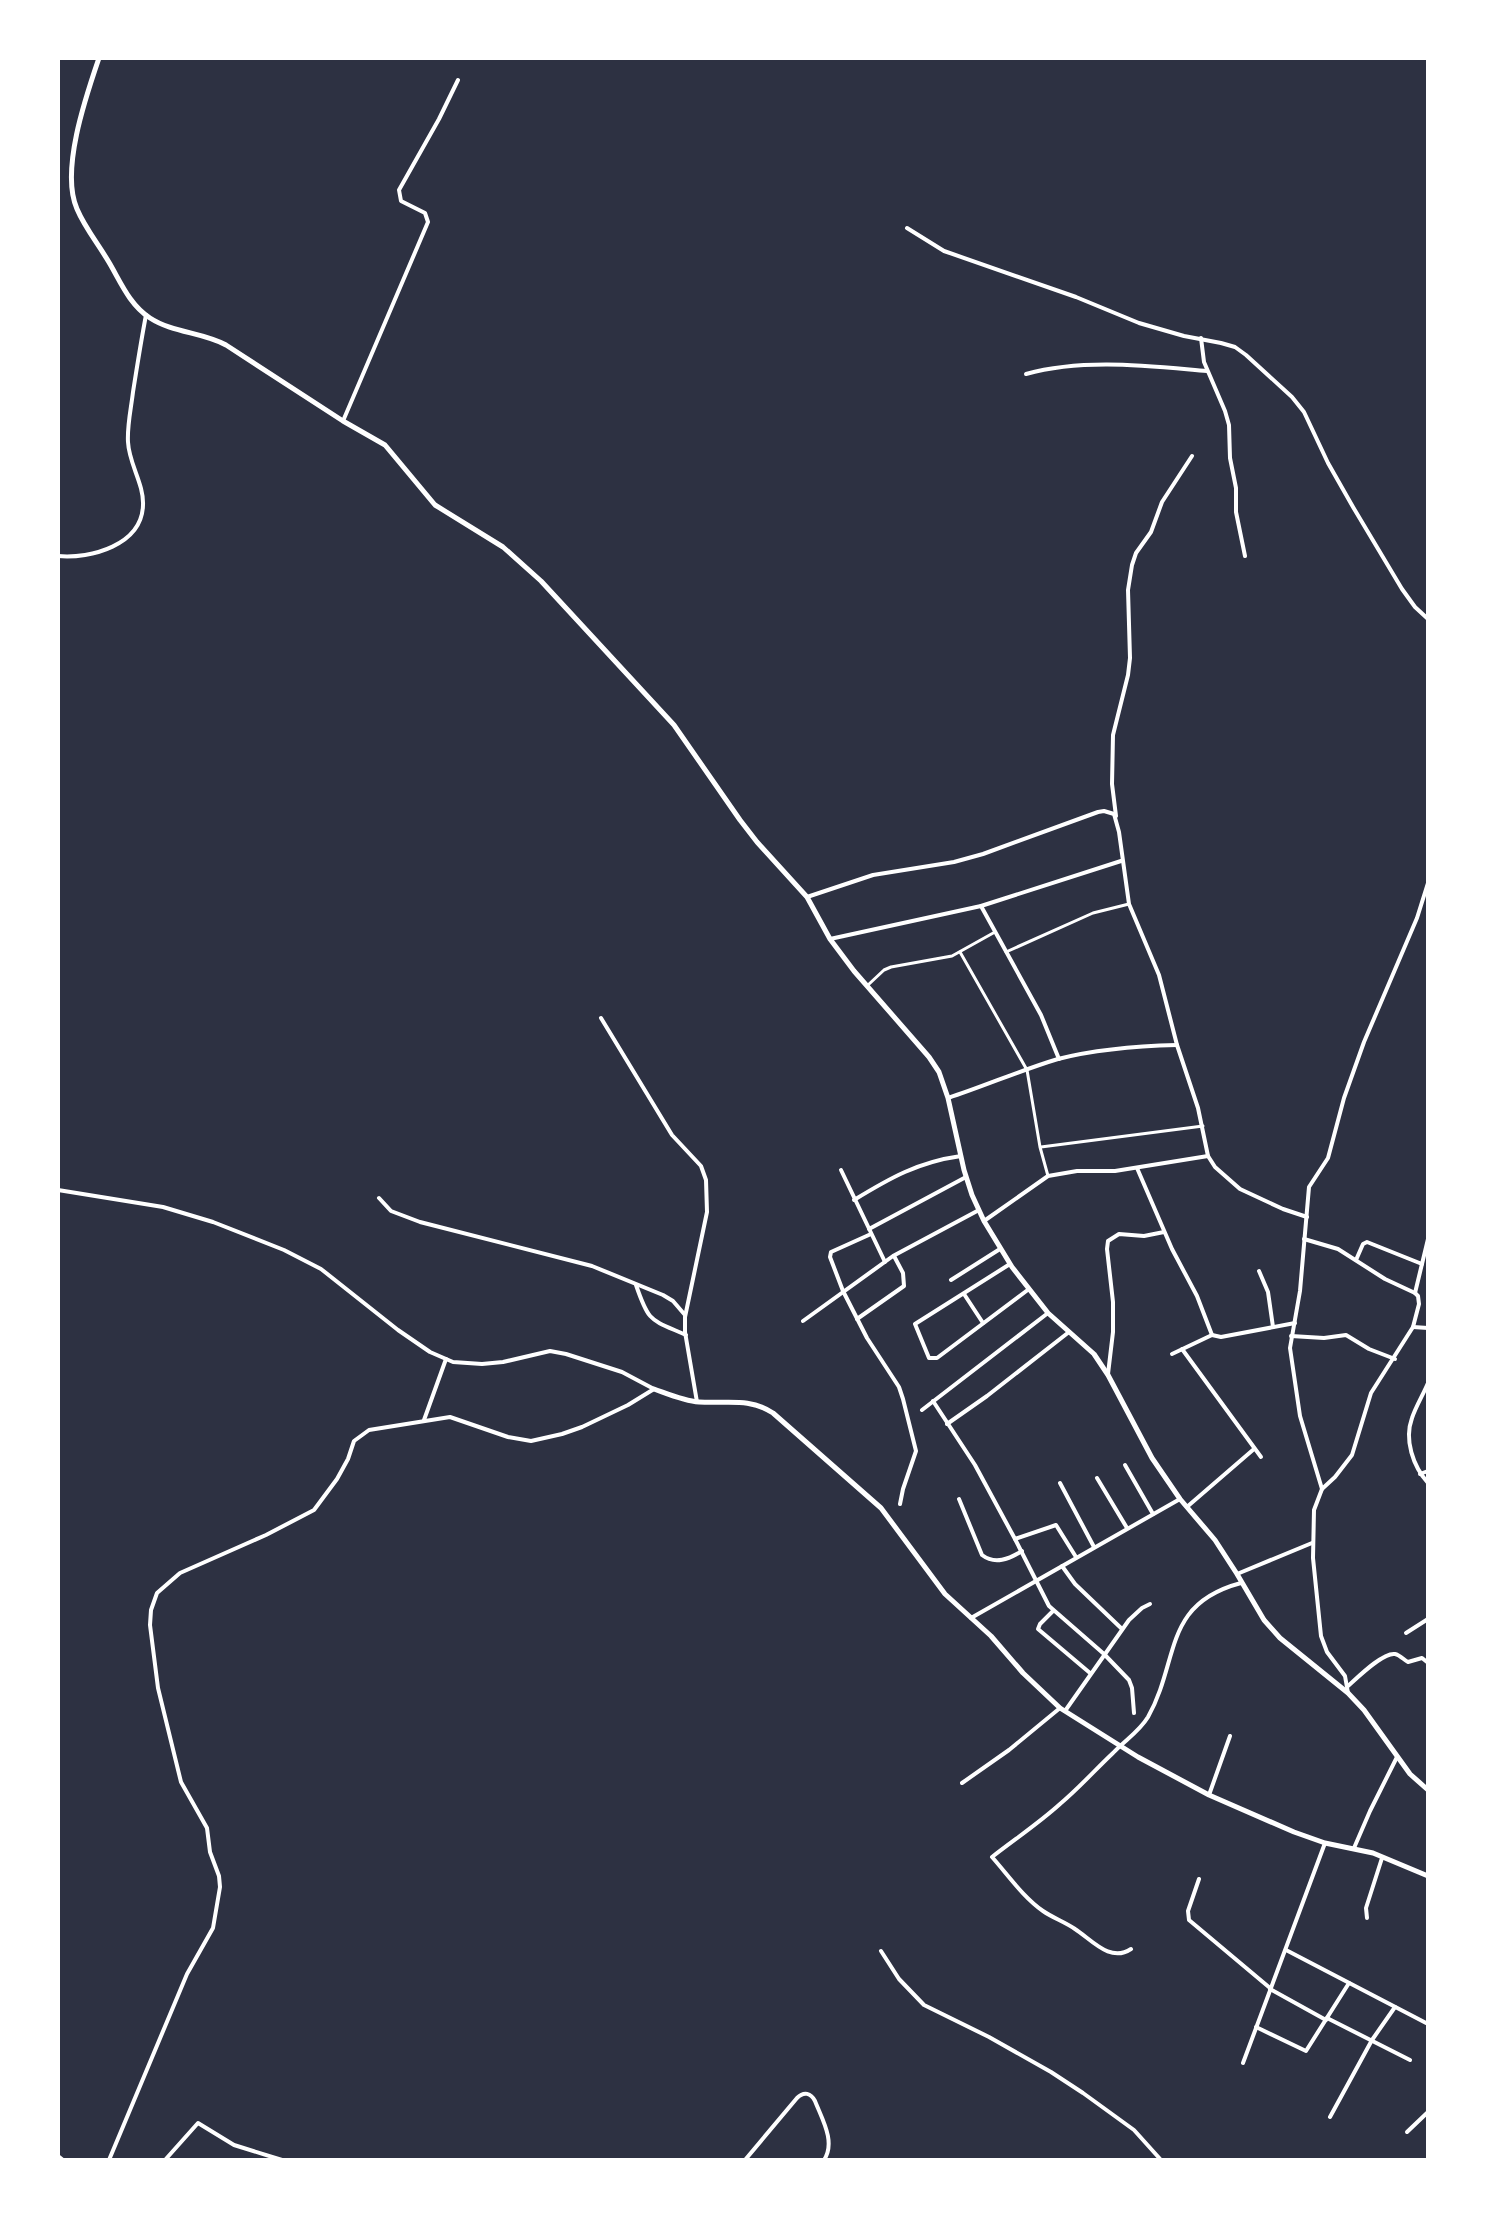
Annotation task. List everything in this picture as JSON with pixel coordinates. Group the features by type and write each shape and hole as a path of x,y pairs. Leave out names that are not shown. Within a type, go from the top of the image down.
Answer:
{"street":[{"path":"99,58 86,95 74,148 71,188 77,209 135,306 168,327 213,338 226,345 343,422 385,445 435,505 503,547 541,581 674,725 751,834 807,897 830,939 939,1072 948,1098 966,1177 984,1221 1000,1250 1048,1313 1094,1354 1108,1375 1134,1428 1180,1499 1188,1506 1237,1574 1264,1620 1276,1634 1315,1668 1348,1693 1364,1710 1410,1774 1428,1790"},
{"path":"343,422 428,222 425,213 401,201 399,190 458,80"},
{"path":"907,228 929,243 952,254 1076,297 1139,323 1235,347 1246,355 1298,403 1328,463 1402,589 1415,607 1428,619"},
{"path":"58,556 104,550 126,540 138,523 143,506 128,443 129,422 146,315"},
{"path":"1201,338 1207,371 1226,411 1229,425 1230,458 1236,488 1236,512 1245,556"},
{"path":"1026,374 1058,368 1107,365 1207,371"},
{"path":"1192,456 1162,502 1151,532 1136,553 1132,566 1128,590 1130,658 1113,735 1112,784 1121,861 1129,904 1159,975 1177,1045 1194,1091 1208,1156 1215,1167 1240,1189 1306,1217"},
{"path":"807,897 859,878 954,862 983,854 1098,812 1109,812 1114,814 1116,819"},
{"path":"830,939 981,906 1121,861"},
{"path":"1322,1489 1300,1416 1290,1355 1291,1336 1300,1291 1309,1187 1328,1158 1344,1098 1364,1042 1417,918 1428,883"},
{"path":"1006,952 1093,913 1129,904"},
{"path":"981,906 1041,1015 1059,1059"},
{"path":"867,986 884,970 891,967 940,960 960,952 995,932"},
{"path":"960,952 1027,1070 1040,1147 1048,1176"},
{"path":"601,1018 672,1135 701,1166 706,1180 707,1212 685,1316 697,1402"},
{"path":"948,1098 1059,1059 1118,1048 1177,1045"},
{"path":"1040,1147 1203,1126"},
{"path":"854,1200 919,1165 962,1156"},
{"path":"984,1221 1048,1176 1077,1171 1115,1171 1208,1156"},
{"path":"1137,1168 1164,1232 1197,1296 1212,1335"},
{"path":"841,1170 885,1262"},
{"path":"900,1504 916,1451 915,1440 898,1388 843,1291 831,1260 831,1253 966,1177"},
{"path":"58,1190 163,1207 213,1222 284,1250 321,1269 398,1330 430,1352 447,1359 482,1364 556,1351 622,1372 654,1389 697,1402 744,1401 761,1406 773,1413 881,1508 945,1594 991,1636 1023,1673 1062,1709 1120,1746 1209,1795 1294,1832 1325,1843 1373,1853 1428,1876"},
{"path":"379,1198 391,1211 420,1222 592,1266 673,1301 685,1316"},
{"path":"803,1321 894,1256 979,1210"},
{"path":"1108,1375 1113,1332 1113,1302 1108,1241 1119,1234 1144,1236 1164,1232"},
{"path":"1304,1239 1338,1249 1385,1279 1415,1293 1419,1304 1413,1327 1395,1359 1371,1393 1349,1461 1322,1489 1314,1510 1312,1543 1321,1635 1327,1652 1345,1676 1348,1693"},
{"path":"1415,1293 1428,1239"},
{"path":"1356,1260 1363,1244 1367,1242 1422,1264"},
{"path":"951,1280 1000,1250"},
{"path":"857,1319 904,1286 903,1273 894,1256"},
{"path":"1010,1264 915,1324 929,1358 937,1358 1029,1288"},
{"path":"1259,1271 1268,1292 1273,1327"},
{"path":"636,1284 651,1318 686,1335"},
{"path":"964,1294 983,1323"},
{"path":"922,1410 1048,1313"},
{"path":"1172,1354 1212,1335 1221,1337 1295,1323"},
{"path":"1413,1327 1428,1328"},
{"path":"947,1424 987,1396 1069,1331"},
{"path":"1291,1336 1324,1338 1346,1335 1369,1349 1395,1359"},
{"path":"1182,1349 1261,1457"},
{"path":"423,1420 447,1359"},
{"path":"1428,1383 1412,1416 1409,1429 1409,1444 1420,1474 1428,1483"},
{"path":"109,2160 188,1974 213,1928 220,1887 219,1876 210,1852 206,1825 181,1782 158,1688 150,1625 153,1601 162,1588 180,1573 266,1535 314,1510 337,1479 348,1459 354,1441 362,1434 389,1425 450,1417 531,1441 582,1427 628,1406 654,1389"},
{"path":"933,1401 975,1465 1053,1611 1104,1654 1129,1680 1134,1713"},
{"path":"1188,1506 1254,1449"},
{"path":"1125,1465 1153,1514"},
{"path":"1420,1474 1428,1471"},
{"path":"1097,1478 1127,1528"},
{"path":"1060,1483 1094,1547"},
{"path":"959,1498 982,1555 989,1559 1000,1560 1010,1558 1022,1551"},
{"path":"971,1618 1180,1499"},
{"path":"1015,1539 1056,1525 1076,1557"},
{"path":"1237,1574 1312,1543"},
{"path":"1062,1566 1075,1584 1122,1629"},
{"path":"1131,1948 1121,1953 1108,1952 1073,1927 1040,1909 992,1857 1061,1803 1136,1733 1149,1713 1181,1624 1215,1591 1241,1583"},
{"path":"962,1783 1062,1709 1122,1629 1135,1614 1150,1604"},
{"path":"1053,1611 1038,1629 1090,1673"},
{"path":"1406,1633 1428,1619"},
{"path":"1348,1686 1391,1654 1408,1662 1422,1658 1427,1662"},
{"path":"1209,1795 1230,1736"},
{"path":"1354,1848 1398,1756"},
{"path":"1243,2063 1325,1843"},
{"path":"1367,1918 1366,1908 1382,1858"},
{"path":"1199,1879 1188,1911 1189,1920 1270,1989 1410,2060"},
{"path":"1286,1950 1428,2024"},
{"path":"881,1951 899,1979 924,2005 989,2037 1051,2072 1134,2130 1161,2160"},
{"path":"1256,2027 1306,2051 1349,1983"},
{"path":"1330,2117 1372,2040 1395,2007"},
{"path":"744,2160 801,2094 812,2096 830,2142 824,2160"},
{"path":"1407,2132 1428,2112"},
{"path":"165,2160 198,2123 234,2145 282,2160"},
{"path":"58,2156 63,2160"}]}
